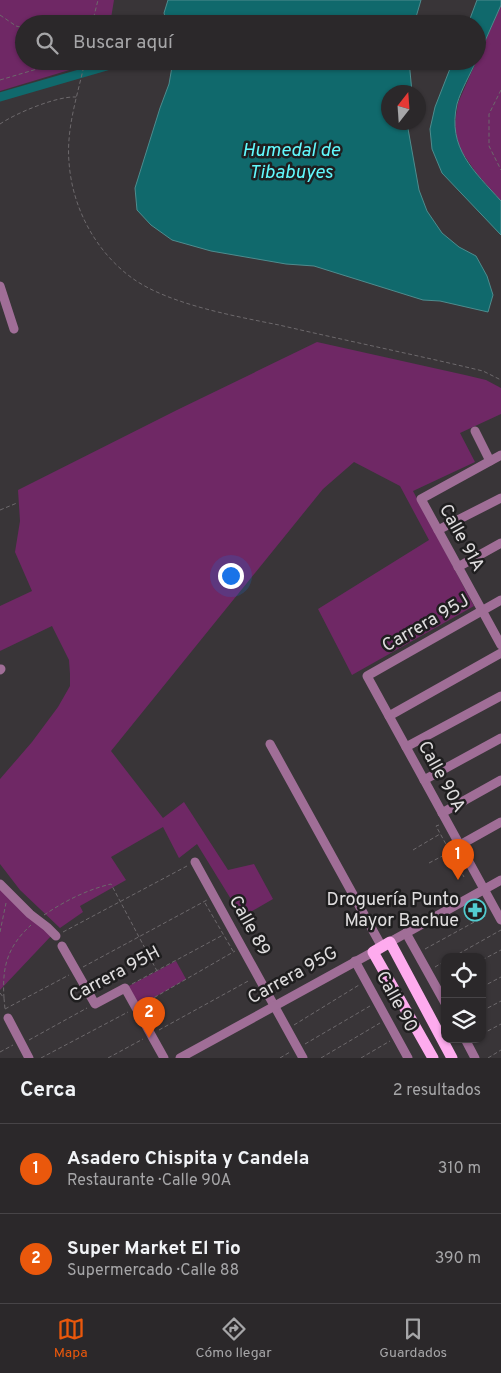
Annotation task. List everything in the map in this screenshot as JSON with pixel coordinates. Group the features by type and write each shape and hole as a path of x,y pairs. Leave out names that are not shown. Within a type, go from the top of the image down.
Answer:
{"main road":[{"path":"382,947 432,1058"},
{"path":"382,947 452,1058"}],"street":[{"path":"0,286 14,329"},
{"path":"475,431 490,461 501,455"},
{"name":"Calle 91A","path":"490,461 421,499 501,645"},
{"path":"438,530 501,498"},
{"path":"458,567 501,543"},
{"name":"Carrera 95J","path":"367,676 501,600"},
{"path":"389,716 501,653"},
{"name":"Calle 90A","path":"367,676 501,920"},
{"path":"406,747 501,696"},
{"path":"424,780 501,738"},
{"path":"270,744 382,947"},
{"path":"442,813 501,780"},
{"path":"460,845 501,822"},
{"name":"Calle 89","path":"195,862 303,1058"},
{"name":"Carrera 95G","path":"180,1058 501,880"},
{"path":"0,884 30,914 47,926 56,936"},
{"path":"406,933 442,998"},
{"path":"62,946 95,1004"},
{"name":"Calle 90","path":"355,962 408,1058"},
{"path":"125,988 164,1058"},
{"name":"Carrera 95H","path":"95,1004 125,988"},
{"path":"8,1018 29,1058"},
{"path":"467,1043 475,1058"}],"path":[{"path":"94,15 98,0"},
{"path":"0,15 15,25"},
{"path":"0,80 34,70"},
{"path":"83,70 68,140 74,196 89,231 110,260 132,279 160,294 224,313 483,371 501,380"},
{"path":"501,90 489,114 489,146 501,170"},
{"path":"0,124 12,116 44,104 68,97 77,97"},
{"path":"0,510 17,503"},
{"path":"436,826 464,877"},
{"path":"413,850 441,834"},
{"path":"429,864 450,852"},
{"path":"56,936 195,862"},
{"path":"111,884 157,971"},
{"path":"0,932 8,892"},
{"path":"0,994 4,998 6,1009 214,897"},
{"path":"204,902 233,952"},
{"path":"426,949 496,910"},
{"path":"460,953 501,930"},
{"name":"Carrera 95H","path":"125,988 223,935"},
{"path":"486,958 501,950"},
{"path":"428,971 441,963"},
{"path":"108,1058 257,976"},
{"path":"486,985 501,977"},
{"path":"287,1029 360,985"},
{"path":"486,1009 501,1001"},
{"name":"Carrera 95H","path":"0,1052 95,1004"},
{"path":"280,1058 371,1005"},
{"path":"321,1058 381,1023"},
{"path":"486,1032 501,1024"},
{"path":"362,1058 391,1041"},
{"path":"488,1058 501,1050"}],"shaded area":[{"path":"0,0 114,0 112,15 15,15 15,70 69,70 0,91"},
{"path":"501,5 501,201 477,174 460,149 454,128 458,103 472,70 486,70 486,39"},
{"path":"317,342 486,380 501,388 501,414 460,433 475,462 413,491 474,606 352,675 318,609 429,540 400,486 354,462 323,489 111,751 163,818 184,802 228,870 254,864 273,899 242,917 197,844 179,858 163,827 111,857 126,880 80,906 83,912 60,928 20,890 0,864 0,779 32,742 58,707 70,686 69,660 52,626 0,651 0,606 32,591 15,552 20,521 18,490"},
{"path":"0,889 52,935 0,990"},
{"path":"176,961 186,979 136,1008 125,988"}],"water":[{"path":"168,0 421,0 417,15 165,15"},
{"path":"477,0 501,0 501,5 486,39 486,15 471,15"},
{"name":"Humedal de Tibabuyes","path":"171,70 410,70 411,85 381,85 381,130 408,130 419,190 427,211 442,233 459,247 476,256 487,276 493,295 488,312 440,301 423,300 314,266 286,264 211,251 172,240 151,225 137,210 135,188 169,84"},
{"path":"449,70 472,70 457,104 456,134 465,158 501,201 501,235 442,173 432,149 430,129 435,107"}],"waterway":[{"path":"0,97 93,70"}],"place":[{"name":"Asadero Chispita y Candela","path":"458,880"},
{"name":"Droguería Punto Mayor Bachue","path":"475,910"},
{"name":"Super Market El Tio","path":"149,1038"}]}
